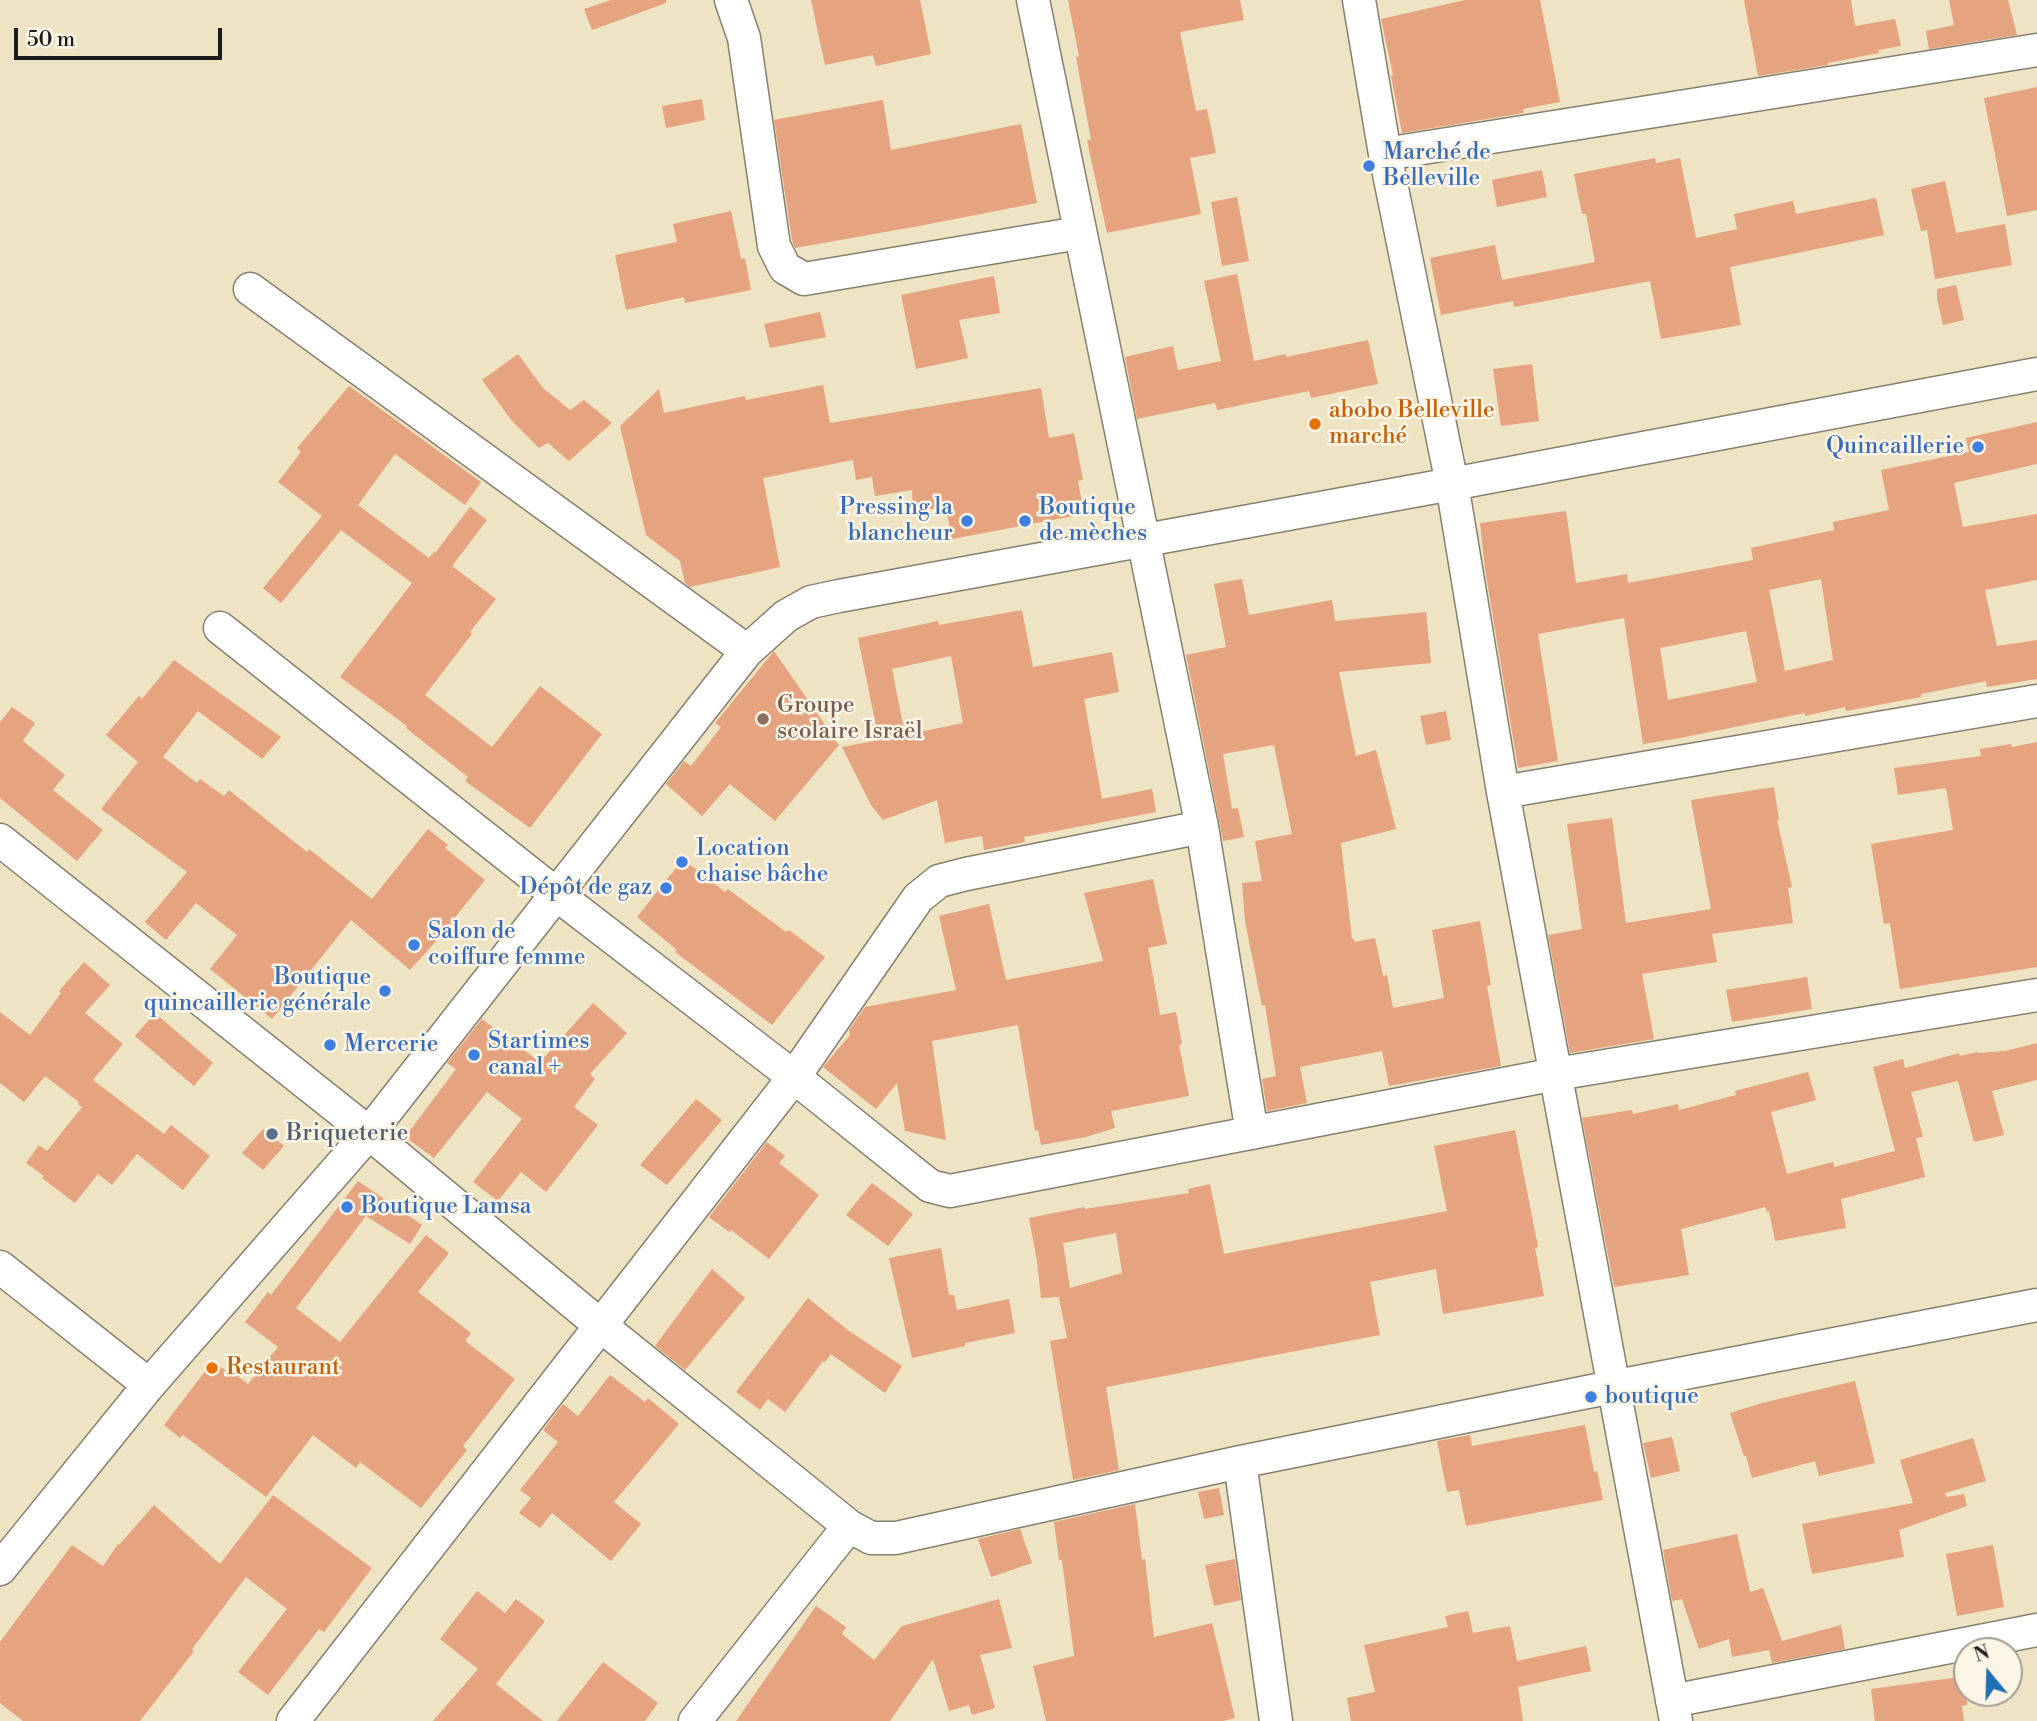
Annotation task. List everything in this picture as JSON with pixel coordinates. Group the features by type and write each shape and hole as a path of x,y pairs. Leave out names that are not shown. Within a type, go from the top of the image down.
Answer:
{"street":[{"path":"732,0 744,38 774,246 785,268 804,279 1079,233"},
{"path":"1032,0 1202,827 1252,1133"},
{"path":"1359,0 1385,154 1452,484 1503,792 1674,1711 2037,1630"},
{"path":"1385,154 2037,50"},
{"path":"250,289 747,651"},
{"path":"0,1569 149,1385 369,1133 747,651 786,617 811,602 2037,374"},
{"path":"220,628 930,1186 950,1191 1556,1074 2037,995"},
{"path":"1503,792 2037,701"},
{"path":"293,1721 794,1077 918,898 939,881 1202,827"},
{"path":"0,840 369,1133 600,1325 849,1526 871,1538 896,1538 1240,1462 2037,1305"},
{"path":"0,1267 149,1385"},
{"path":"1240,1462 1276,1721"},
{"path":"695,1721 849,1526"}],"building":[{"path":"611,0 666,0 666,3 592,30 584,9"},
{"path":"811,0 920,0 931,54 876,66 873,55 825,65"},
{"path":"1068,0 1240,0 1244,20 1180,32 1196,111 1207,109 1216,153 1190,158 1201,214 1107,233 1087,140 1091,140"},
{"path":"1465,0 1540,0 1560,102 1523,109 1524,113 1402,133 1381,19"},
{"path":"1744,0 1851,0 1855,26 1895,19 1901,46 1828,65 1758,76"},
{"path":"1949,0 2008,0 2017,35 1929,49 1926,31 1954,25"},
{"path":"2037,87 2037,210 2007,216 1984,98"},
{"path":"702,99 705,120 666,128 662,106"},
{"path":"883,100 891,150 1021,124 1037,203 795,248 774,120"},
{"path":"1655,158 1656,163 1680,158 1696,238 1737,229 1734,214 1793,201 1796,214 1876,198 1884,235 1730,267 1741,325 1661,339 1650,281 1514,307 1513,301 1441,315 1430,258 1495,245 1502,280 1595,262 1586,214 1582,214 1574,174"},
{"path":"1542,170 1547,197 1497,207 1492,180"},
{"path":"1945,181 1956,233 2005,224 2012,265 1935,279 1927,230 1921,231 1911,189"},
{"path":"1237,197 1249,261 1222,266 1211,202"},
{"path":"731,211 751,290 685,303 684,297 626,310 615,255 677,242 673,224"},
{"path":"1237,274 1254,361 1368,340 1378,384 1311,398 1309,391 1217,410 1215,403 1137,419 1125,357 1173,346 1178,370 1221,361 1204,281"},
{"path":"994,276 1000,313 959,320 968,358 916,369 901,295"},
{"path":"1956,285 1964,320 1943,325 1937,289"},
{"path":"820,312 826,337 770,348 764,324"},
{"path":"518,354 543,388 570,410 584,400 612,423 569,461 548,443 539,448 512,421 482,380"},
{"path":"1532,364 1539,421 1501,426 1493,369"},
{"path":"823,385 830,423 1041,388 1049,438 1074,433 1083,480 1078,481 1084,514 952,539 946,508 913,510 912,490 875,496 872,477 856,480 853,460 763,478 780,567 690,587 685,583 680,561 646,535 620,426 659,389 664,413 745,396 746,400"},
{"path":"349,386 481,482 465,505 395,454 358,505 429,558 470,507 487,520 452,566 496,599 425,695 492,747 540,686 602,734 530,828 465,781 468,777 406,728 407,726 340,677 412,583 341,530 281,603 263,588 322,516 278,482 301,452 297,448"},
{"path":"2037,422 2037,464 1954,483 1963,527 2037,514 2037,580 1985,590 1997,646 2037,640 2037,679 1987,687 1986,681 1846,711 1845,707 1805,716 1805,713 1643,744 1624,618 1538,634 1558,761 1518,768 1485,569 1480,523 1566,511 1576,583 1627,574 1628,583 1753,560 1751,548 1834,530 1833,522 1889,510 1881,470 1969,452 1966,438","holes":["1821,579 1833,660 1785,671 1769,590","1746,631 1757,682 1668,700 1660,648"]},
{"path":"1242,579 1249,615 1332,600 1335,621 1426,612 1431,663 1339,672 1356,756 1376,750 1396,829 1341,843 1352,939 1355,942 1375,938 1383,976 1387,975 1393,1008 1444,998 1432,930 1480,921 1491,985 1487,986 1501,1066 1389,1086 1382,1051 1300,1067 1307,1103 1267,1111 1262,1079 1276,1076 1265,1005 1262,1006 1245,921 1242,883 1262,881 1255,841 1292,834 1274,745 1223,754 1232,809 1238,808 1244,837 1223,841 1186,655 1226,647 1214,584"},
{"path":"1022,610 1033,667 1112,652 1119,692 1084,699 1102,799 1152,789 1156,812 1024,837 1025,842 984,850 982,836 945,843 937,800 883,820 871,805 842,747 879,740 858,638 938,621 939,625","holes":["951,656 963,723 905,735 892,669"]},
{"path":"774,651 839,745 775,821 730,784 702,816 666,784 684,761 691,766 721,727 715,723"},
{"path":"174,660 281,737 262,759 198,711 163,757 197,783 200,779 224,796 229,790 372,899 428,829 448,845 445,848 485,880 410,970 351,920 272,1019 210,969 237,935 196,903 166,940 145,922 187,872 101,809 138,762 106,735 139,696 142,699"},
{"path":"12,707 35,723 23,741 65,775 53,790 103,830 77,861 0,798 0,722"},
{"path":"1446,711 1451,740 1426,745 1420,716"},
{"path":"2037,742 2037,967 1900,989 1890,923 1884,924 1871,844 1953,830 1946,788 1898,795 1894,768 1981,756 1980,749"},
{"path":"1774,787 1777,820 1792,887 1788,888 1793,923 1712,934 1717,962 1642,974 1654,1039 1570,1053 1548,935 1582,929 1567,824 1612,818 1626,923 1711,909 1691,800"},
{"path":"683,859 725,892 728,889 825,957 772,1025 675,952 677,950 637,917"},
{"path":"1153,879 1167,944 1148,948 1160,1015 1176,1012 1189,1096 1111,1111 1115,1128 1086,1137 1041,1145 1038,1130 1035,1131 1018,1025 932,1041 946,1140 905,1131 897,1083 876,1109 823,1067 850,1035 849,1030 865,1007 956,990 939,916 989,904 1006,980 1103,961 1084,893"},
{"path":"84,962 110,985 85,1013 123,1044 93,1080 164,1134 171,1125 210,1156 183,1190 137,1154 112,1185 98,1174 75,1203 26,1163 39,1145 47,1151 82,1107 45,1076 24,1102 0,1083 0,1012 30,1035 61,993 59,991"},
{"path":"1807,977 1812,1009 1732,1022 1726,990"},
{"path":"593,1003 627,1033 590,1074 595,1079 574,1107 598,1125 546,1192 521,1172 498,1201 473,1182 522,1119 487,1092 434,1158 405,1137 456,1069 447,1063 482,1019 540,1062"},
{"path":"155,1013 213,1063 194,1086 135,1036"},
{"path":"2037,1043 2037,1080 1992,1091 2004,1135 1974,1142 1958,1081 1911,1092 1923,1137 1916,1138 1925,1177 1841,1199 1846,1228 1775,1241 1769,1211 1767,1212 1765,1207 1681,1229 1689,1275 1614,1287 1582,1118 1632,1110 1633,1114 1678,1104 1679,1110 1736,1095 1735,1091 1808,1072 1816,1100 1771,1112 1787,1174 1833,1162 1834,1167 1895,1151 1873,1067 1903,1059 1905,1068 1959,1053 1960,1056 2005,1051"},
{"path":"696,1099 722,1120 667,1185 640,1165"},
{"path":"263,1129 284,1146 263,1170 242,1153"},
{"path":"1515,1130 1538,1247 1535,1248 1544,1296 1443,1314 1436,1269 1370,1282 1380,1335 1106,1387 1119,1470 1073,1480 1050,1341 1067,1338 1059,1297 1041,1298 1029,1218 1084,1207 1085,1209 1189,1193 1188,1189 1210,1184 1224,1254 1447,1211 1434,1146","holes":["1116,1233 1122,1273 1070,1288 1063,1243"]},
{"path":"767,1142 785,1156 779,1163 819,1195 769,1259 709,1217"},
{"path":"358,1181 422,1225 410,1244 366,1216 296,1308 340,1342 426,1235 449,1253 418,1292 471,1333 465,1341 515,1379 463,1446 467,1450 421,1508 360,1462 356,1468 313,1435 266,1497 183,1435 180,1438 164,1425 213,1361 248,1384 278,1347 245,1322 268,1292 271,1295"},
{"path":"872,1183 913,1214 888,1246 846,1215"},
{"path":"941,1248 949,1295 954,1295 957,1310 1009,1299 1015,1333 912,1358 889,1258"},
{"path":"712,1269 745,1298 685,1370 655,1346"},
{"path":"808,1298 849,1331 902,1366 885,1393 831,1354 785,1412 768,1399 760,1410 736,1392"},
{"path":"610,1375 645,1402 648,1398 679,1424 614,1502 641,1524 611,1561 552,1513 540,1528 519,1513 531,1498 520,1490 558,1442 543,1430 563,1404 578,1416"},
{"path":"1855,1381 1875,1463 1819,1476 1815,1461 1752,1478 1730,1413"},
{"path":"1585,1425 1594,1472 1597,1471 1603,1500 1466,1526 1459,1490 1447,1492 1437,1441 1470,1435 1472,1446"},
{"path":"1672,1437 1680,1471 1651,1478 1643,1443"},
{"path":"1973,1438 1986,1481 1945,1493 1947,1497 1964,1494 1967,1506 1899,1530 1904,1557 1812,1574 1802,1524 1913,1503 1900,1460"},
{"path":"1219,1488 1224,1515 1204,1519 1198,1492"},
{"path":"273,1495 372,1568 324,1632 319,1629 268,1695 238,1672 287,1609 246,1577 140,1721 23,1721 0,1703 0,1642 72,1545 103,1566 118,1544 154,1505 220,1564"},
{"path":"1135,1504 1142,1560 1145,1559 1154,1637 1212,1623 1235,1718 1223,1721 1046,1721 1033,1666 1074,1656 1062,1560 1059,1560 1054,1522"},
{"path":"1020,1529 1032,1563 991,1577 978,1539"},
{"path":"1737,1534 1750,1592 1763,1588 1782,1641 1841,1625 1845,1649 1772,1663 1769,1650 1732,1657 1729,1639 1699,1649 1682,1599 1672,1601 1663,1550"},
{"path":"1993,1545 2004,1607 1957,1616 1946,1554"},
{"path":"1235,1559 1241,1600 1214,1606 1205,1565"},
{"path":"477,1591 505,1613 516,1599 545,1621 496,1684 543,1721 433,1721 478,1669 440,1639"},
{"path":"999,1599 1012,1648 980,1655 995,1708 972,1715 969,1705 949,1711 933,1659 890,1721 736,1721 816,1606 846,1627 842,1634 874,1660 902,1626"},
{"path":"1468,1611 1473,1633 1510,1626 1517,1661 1586,1646 1591,1671 1518,1687 1523,1721 1351,1721 1347,1698 1375,1692 1364,1645 1448,1627 1445,1616"},
{"path":"603,1662 658,1703 645,1721 557,1721"},
{"path":"1953,1678 1953,1707 1962,1707 1964,1721 1875,1721 1871,1689"}],"place":[{"name":"Marché de Belleville","path":"1369,166"},
{"name":"abobo Belleville marché","path":"1315,424"},
{"name":"Quincaillerie","path":"1978,447"},
{"name":"Pressing la blancheur","path":"967,521"},
{"name":"Boutique de mèches","path":"1025,521"},
{"name":"Groupe scolaire Israël","path":"763,719"},
{"name":"Location chaise bâche","path":"682,862"},
{"name":"Dépôt de gaz","path":"666,888"},
{"name":"Salon de coiffure femme","path":"414,945"},
{"name":"Boutique quincaillerie générale","path":"385,991"},
{"name":"Mercerie","path":"330,1045"},
{"name":"Startimes canal +","path":"474,1055"},
{"name":"Briqueterie","path":"272,1134"},
{"name":"Boutique Lamsa","path":"347,1207"},
{"name":"Restaurant","path":"212,1368"},
{"name":"boutique","path":"1591,1397"}]}
